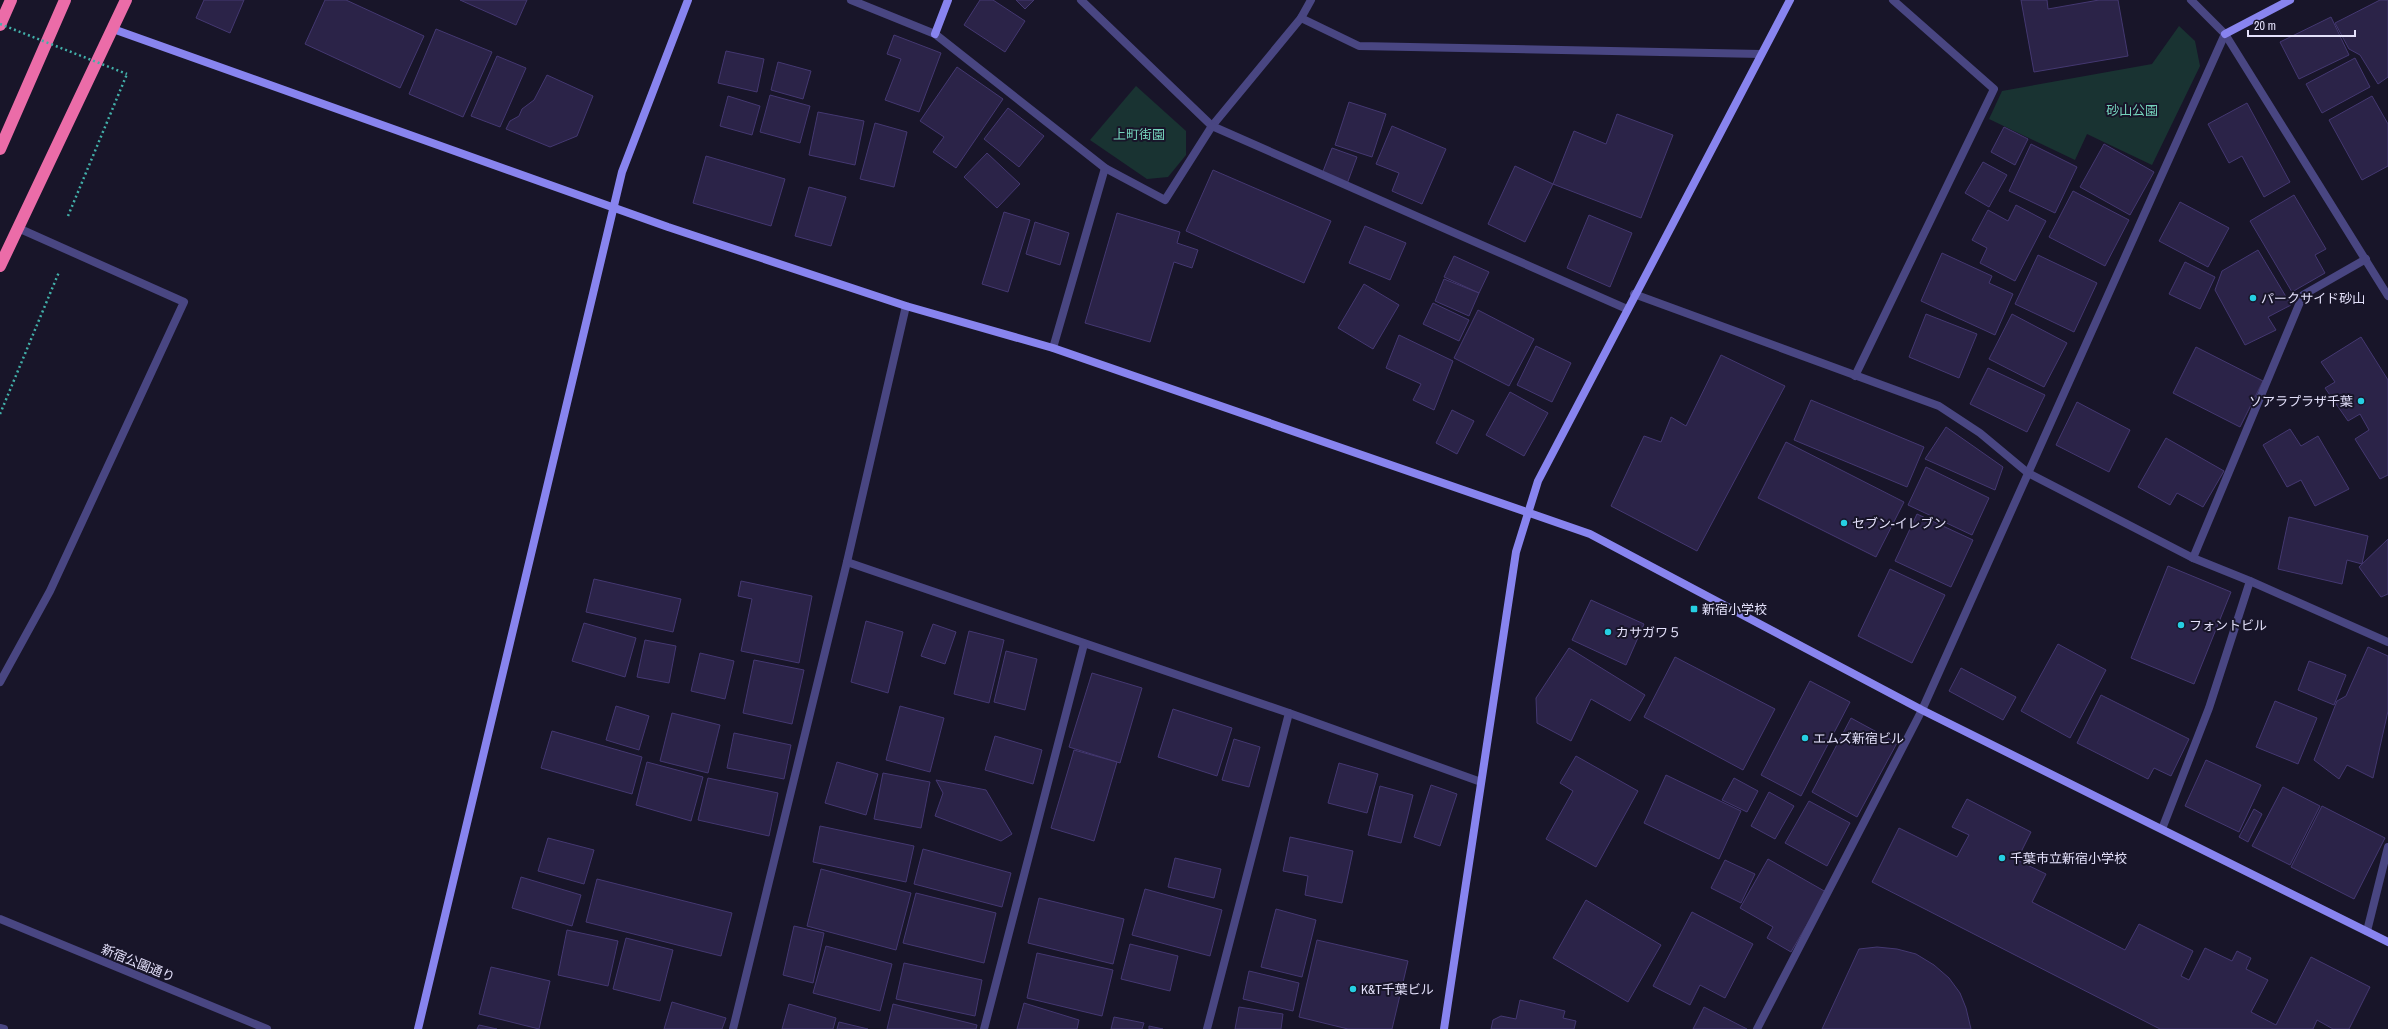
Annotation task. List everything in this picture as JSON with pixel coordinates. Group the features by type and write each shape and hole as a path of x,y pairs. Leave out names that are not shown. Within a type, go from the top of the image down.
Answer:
{"highway":[{"path":"0,24 10,0"},
{"path":"0,148 65,0"},
{"path":"0,266 126,0"}],"street":[{"path":"418,1029 615,207 622,172 688,0"},
{"path":"851,0 935,34 1105,168 1165,200 1212,126 1301,18 1311,0"},
{"path":"935,34 948,0"},
{"path":"1081,0 1212,126 1627,309"},
{"path":"1444,1029 1516,552 1526,512 1538,481 1634,294 1790,0"},
{"path":"1855,376 1994,89 1892,0"},
{"path":"2191,0 2225,34 2388,296"},
{"path":"1757,1029 1922,710 2225,34 2290,0"},
{"path":"1301,18 1359,46 1761,54"},
{"path":"112,29 668,227 906,306 1053,348 1590,534 1922,710 2388,942"},
{"path":"1053,348 1105,168"},
{"path":"0,682 50,591 184,302 18,228"},
{"path":"2193,558 2303,295 2366,259"},
{"path":"1634,294 1939,406 1980,433 2028,473 2193,558 2250,581 2388,642"},
{"path":"733,1029 847,562 906,306"},
{"path":"847,562 1288,713 1481,782"},
{"path":"2162,829 2209,708 2250,581"},
{"path":"984,1029 1084,644"},
{"path":"1207,1029 1288,713"},
{"path":"2367,931 2388,847"},
{"name":"新宿公園通り","path":"0,919 267,1029"},
{"path":"0,1028 4,1029"}],"path":[{"path":"0,24 127,74 68,216"},
{"path":"0,414 59,272"}],"green space":[{"name":"砂山公園","path":"2179,26 2195,41 2200,66 2152,165 2087,134 2075,160 1989,119 2002,91 2152,64"},
{"name":"上町街園","path":"1136,86 1186,131 1186,155 1168,177 1147,179 1090,140"}],"building":[{"path":"204,0 244,0 230,33 196,18"},
{"path":"325,0 346,0 424,36 400,88 305,44"},
{"path":"460,0 527,0 516,25"},
{"path":"980,0 993,0 1025,21 1005,52 964,25"},
{"path":"1016,0 1034,0 1025,9"},
{"path":"2021,0 2047,0 2048,9 2099,0 2118,0 2128,56 2034,72"},
{"path":"2380,0 2388,0 2388,77 2378,84 2360,55 2349,49 2335,23"},
{"path":"2331,17 2349,55 2299,79 2280,42"},
{"path":"436,29 492,52 463,117 409,94"},
{"path":"894,35 941,53 919,112 885,100 901,59 887,54"},
{"path":"726,51 764,59 757,92 718,83"},
{"path":"497,56 526,68 500,127 471,116"},
{"path":"2355,58 2370,87 2322,113 2306,84"},
{"path":"778,62 811,71 803,99 771,90"},
{"path":"957,67 1003,99 956,168 933,152 944,137 920,121"},
{"path":"547,75 593,96 577,136 550,147 506,129 510,121 519,116 522,109 534,100"},
{"path":"770,95 810,106 800,143 760,132"},
{"path":"728,96 760,106 752,135 720,126"},
{"path":"2372,96 2388,124 2388,166 2362,180 2329,120"},
{"path":"1349,102 1386,114 1372,157 1335,145"},
{"path":"2247,103 2290,182 2264,197 2242,156 2229,163 2208,124"},
{"path":"1008,108 1044,136 1019,167 984,139"},
{"path":"818,112 864,121 855,165 809,155"},
{"path":"1617,114 1673,135 1641,218 1553,184 1574,131 1606,144"},
{"path":"875,123 907,132 894,187 860,179"},
{"path":"1392,126 1446,149 1422,204 1392,191 1399,173 1376,164"},
{"path":"2004,127 2028,139 2015,165 1991,152"},
{"path":"2031,144 2077,167 2055,213 2009,191"},
{"path":"2104,144 2154,172 2130,215 2080,187"},
{"path":"1332,148 1357,157 1347,184 1322,174"},
{"path":"987,153 1020,184 997,208 964,177"},
{"path":"706,156 785,179 771,226 693,203"},
{"path":"1983,162 2007,175 1989,207 1965,193"},
{"path":"1515,166 1553,184 1525,242 1488,224"},
{"path":"1213,170 1331,221 1304,283 1186,231"},
{"path":"809,187 846,197 831,246 795,236"},
{"path":"2073,191 2129,220 2105,266 2049,237"},
{"path":"2294,195 2326,249 2315,255 2325,273 2292,292 2250,221"},
{"path":"2180,202 2229,228 2208,267 2159,241"},
{"path":"2016,205 2046,221 2015,281 1980,263 1987,248 1972,240 1988,210 2008,221"},
{"path":"1004,212 1030,220 1008,292 982,284"},
{"path":"1117,213 1180,232 1177,243 1198,250 1192,268 1174,262 1150,342 1085,323"},
{"path":"1589,215 1632,233 1610,287 1567,268"},
{"path":"1035,222 1069,233 1060,265 1026,254"},
{"path":"1365,226 1406,243 1390,280 1349,263"},
{"name":"パークサイド砂山","path":"2258,250 2291,305 2268,317 2276,330 2245,345 2215,290 2222,271"},
{"path":"1942,253 1992,276 1989,283 2013,294 1995,335 1921,301"},
{"path":"2038,255 2097,283 2074,332 2015,304"},
{"path":"1454,256 1489,272 1479,293 1444,277"},
{"path":"2185,262 2215,277 2200,309 2169,294"},
{"path":"1444,279 1479,293 1469,316 1435,301"},
{"path":"1364,284 1399,305 1373,349 1338,328"},
{"path":"1433,303 1469,320 1459,341 1423,324"},
{"path":"1478,310 1534,339 1509,386 1454,358"},
{"path":"1926,314 1977,334 1959,378 1909,357"},
{"path":"2012,314 2067,343 2044,387 1989,359"},
{"path":"1399,335 1453,361 1434,410 1413,400 1421,384 1386,368"},
{"name":"ソアラプラザ千葉","path":"2361,337 2388,380 2388,475 2380,479 2355,439 2369,430 2360,414 2348,421 2325,388 2335,382 2321,362"},
{"path":"1536,346 1571,363 1552,402 1517,385"},
{"path":"2196,347 2263,381 2240,427 2173,393"},
{"path":"1721,355 1785,386 1697,551 1611,506 1644,436 1661,442 1671,417 1686,426"},
{"path":"1988,368 2045,395 2027,432 1970,404"},
{"path":"1510,392 1548,413 1524,456 1486,435"},
{"path":"1811,400 1924,447 1907,487 1794,440"},
{"path":"2077,402 2130,430 2109,472 2056,445"},
{"path":"1452,410 1474,421 1457,454 1436,443"},
{"path":"1946,427 2003,467 1995,490 1925,459"},
{"path":"2290,429 2301,446 2318,436 2349,489 2315,506 2301,480 2287,487 2263,445"},
{"path":"2166,438 2224,471 2203,507 2177,493 2170,505 2138,487"},
{"path":"1786,442 1904,502 1876,557 1758,498"},
{"path":"1926,467 1989,498 1972,535 1908,505"},
{"path":"1917,514 1973,540 1951,587 1895,561"},
{"path":"2289,517 2368,536 2362,564 2347,560 2342,584 2278,569"},
{"path":"2388,539 2388,594 2381,597 2359,567"},
{"name":"フォントビル","path":"2168,566 2231,592 2194,684 2131,658"},
{"path":"1890,569 1945,595 1912,663 1858,636"},
{"path":"594,579 681,599 673,632 586,612"},
{"path":"741,581 812,596 799,663 741,651 752,599 738,596"},
{"name":"カサガワ５","path":"1591,600 1644,624 1626,665 1572,640"},
{"path":"866,621 903,632 888,693 851,682"},
{"path":"584,623 636,638 625,677 572,661"},
{"path":"933,624 956,632 945,664 921,656"},
{"path":"969,631 1004,640 989,703 954,694"},
{"path":"645,640 676,646 669,683 637,677"},
{"path":"2058,644 2106,670 2070,738 2021,711"},
{"path":"2368,647 2388,656 2388,711 2373,778 2347,765 2339,779 2314,760 2337,701 2346,696"},
{"path":"1569,648 1645,695 1630,721 1591,699 1571,741 1537,723 1536,698"},
{"path":"1006,651 1037,659 1025,710 994,702"},
{"path":"700,653 734,661 725,699 691,691"},
{"path":"1675,657 1775,709 1743,770 1644,717"},
{"path":"754,660 804,670 792,724 743,713"},
{"path":"2309,661 2346,675 2334,705 2298,690"},
{"path":"1961,668 2016,697 2003,720 1949,691"},
{"path":"1092,673 1142,688 1120,763 1069,747"},
{"name":"エムズ新宿ビル","path":"1810,681 1850,702 1801,796 1761,775"},
{"path":"2101,695 2189,739 2171,776 2154,768 2148,779 2077,743"},
{"path":"2275,701 2317,718 2298,764 2256,747"},
{"path":"616,706 649,716 639,750 606,740"},
{"path":"900,706 944,718 930,772 886,760"},
{"path":"1173,709 1232,728 1217,776 1158,757"},
{"path":"672,713 720,725 708,773 660,761"},
{"path":"1851,718 1897,743 1857,817 1812,792"},
{"path":"552,731 642,757 632,794 541,768"},
{"path":"734,733 791,745 784,779 727,768"},
{"path":"995,736 1042,750 1033,784 985,770"},
{"path":"1234,739 1260,747 1249,787 1222,780"},
{"path":"1074,750 1117,762 1094,841 1051,828"},
{"path":"1576,756 1638,791 1596,867 1546,839 1573,791 1560,783"},
{"path":"2206,760 2261,785 2239,832 2185,806"},
{"path":"647,762 703,777 691,821 636,805"},
{"path":"837,762 878,774 866,815 825,803"},
{"path":"1339,763 1378,774 1367,813 1328,803"},
{"path":"883,773 930,782 921,828 874,819"},
{"path":"1666,775 1741,811 1719,859 1644,823"},
{"path":"708,778 778,793 769,836 698,820"},
{"path":"1734,778 1758,791 1747,812 1722,800"},
{"path":"936,780 986,790 1012,834 1001,841 935,816 943,793"},
{"path":"1431,785 1457,794 1440,846 1414,837"},
{"path":"1380,786 1413,795 1401,843 1368,835"},
{"path":"2283,787 2320,806 2290,865 2252,846"},
{"path":"1769,792 1794,806 1775,839 1751,826"},
{"path":"1967,799 2031,832 2017,860 2046,874 2032,902 2125,950 2139,924 2193,951 2181,976 2189,980 2205,948 2232,961 2237,951 2251,958 2246,969 2268,980 2251,1012 2276,1025 2311,957 2370,987 2349,1029 2333,1029 2317,1020 2313,1029 2160,1029 1872,882 1899,828 1957,857 1969,835 1952,827"},
{"path":"1809,801 1850,823 1827,866 1785,843"},
{"path":"2322,806 2385,838 2354,899 2291,867"},
{"path":"2254,809 2262,814 2248,842 2239,837"},
{"path":"820,826 914,846 906,882 813,862"},
{"path":"1290,837 1353,851 1342,903 1305,895 1308,876 1283,871"},
{"path":"548,838 594,850 584,884 538,871"},
{"path":"923,849 1011,873 1002,907 914,884"},
{"path":"1175,858 1221,869 1214,898 1168,887"},
{"path":"1768,859 1826,892 1791,952 1767,938 1773,927 1740,908"},
{"path":"1725,860 1755,874 1741,903 1711,888"},
{"path":"821,869 911,893 896,950 807,926"},
{"path":"521,877 581,895 572,926 512,908"},
{"path":"597,879 732,913 721,956 586,922"},
{"path":"1145,889 1222,910 1210,956 1132,935"},
{"path":"916,893 996,913 984,963 903,943"},
{"path":"1039,898 1124,919 1113,964 1028,943"},
{"path":"1586,900 1661,945 1628,1002 1553,958"},
{"path":"1276,909 1316,920 1302,977 1261,967"},
{"path":"1692,912 1753,944 1725,998 1700,985 1690,1005 1653,986"},
{"path":"794,926 824,933 813,983 783,975"},
{"path":"567,930 618,941 608,986 558,975"},
{"path":"626,938 673,950 660,1001 613,989"},
{"name":"K&T千葉ビル","path":"1317,940 1408,961 1392,1029 1348,1029 1299,1017"},
{"path":"1130,944 1178,956 1170,991 1121,979"},
{"path":"826,946 892,964 880,1011 813,993"},
{"path":"1877,947 1897,949 1916,954 1934,965 1949,978 1960,993 1966,1008 1971,1029 1822,1029 1859,949"},
{"path":"1037,953 1113,970 1102,1016 1027,998"},
{"path":"904,963 982,980 975,1016 896,999"},
{"path":"491,967 550,981 539,1029 479,1014"},
{"path":"1249,971 1299,983 1293,1011 1243,999"},
{"path":"1520,1000 1565,1011 1563,1018 1576,1021 1574,1029 1491,1029 1493,1020 1501,1016 1516,1019"},
{"path":"672,1002 726,1018 722,1029 664,1029"},
{"path":"1024,1003 1079,1020 1077,1029 1017,1029"},
{"path":"789,1004 836,1018 833,1029 782,1029"},
{"path":"893,1004 977,1025 976,1029 887,1029"},
{"path":"1239,1007 1283,1014 1281,1029 1235,1029"},
{"path":"1704,1007 1747,1029 1693,1029"},
{"path":"1114,1017 1144,1023 1142,1029 1111,1029"},
{"path":"839,1022 868,1029 837,1029"},
{"path":"479,1025 497,1029 477,1029"},
{"path":"1149,1026 1163,1029 1149,1029"}],"place":[{"name":"パークサイド砂山","path":"2253,298"},
{"name":"ソアラプラザ千葉","path":"2361,401"},
{"name":"セブン-イレブン","path":"1844,523"},
{"name":"新宿小学校","path":"1694,609"},
{"name":"フォントビル","path":"2181,625"},
{"name":"カサガワ５","path":"1608,632"},
{"name":"エムズ新宿ビル","path":"1805,738"},
{"name":"千葉市立新宿小学校","path":"2002,858"},
{"name":"K&T千葉ビル","path":"1353,989"}]}
